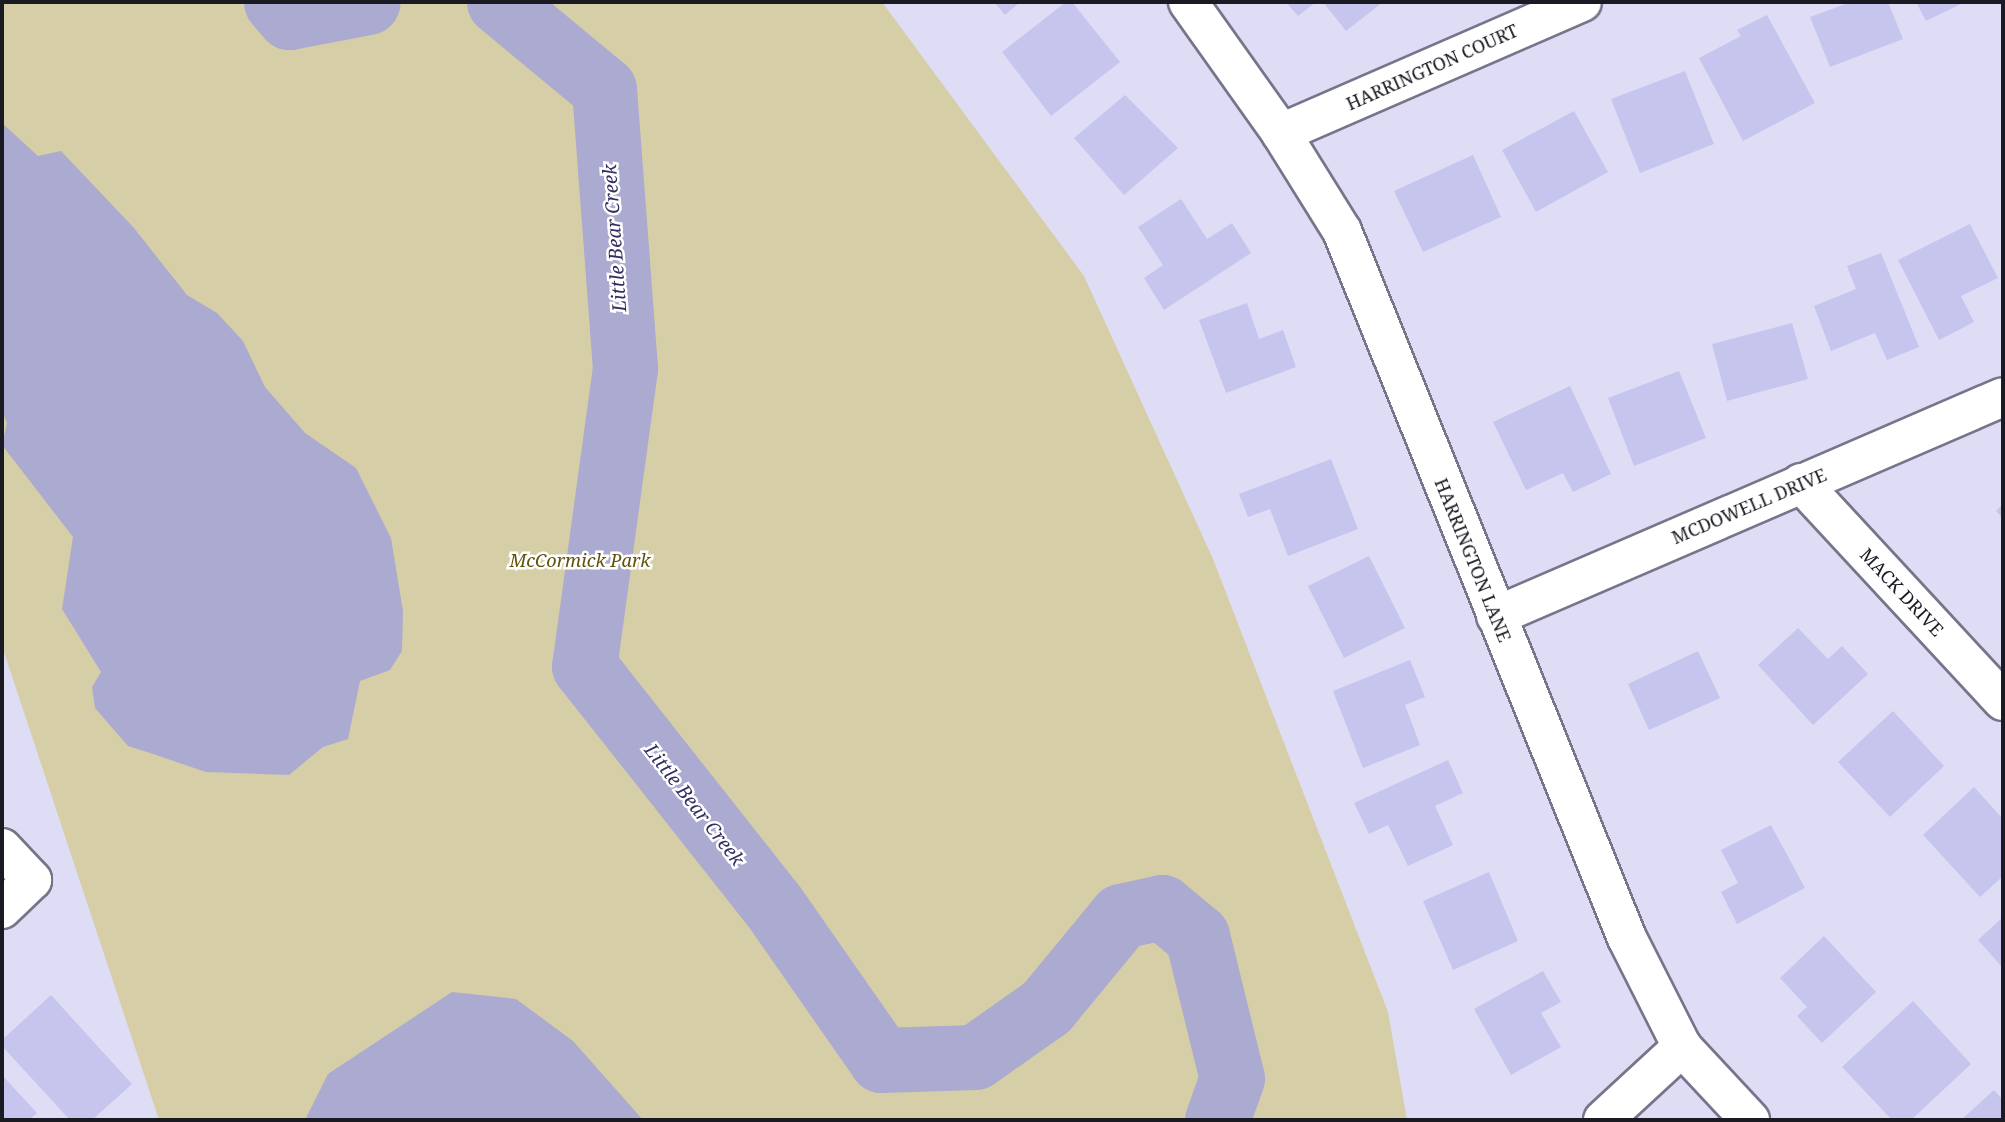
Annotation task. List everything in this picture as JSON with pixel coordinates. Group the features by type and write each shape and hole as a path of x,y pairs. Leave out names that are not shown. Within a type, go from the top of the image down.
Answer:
{"street":[{"name":"HARRINGTON LANE","path":"1188,2 1281,133 1342,231 1627,938 1682,1047 1750,1120"},
{"name":"HARRINGTON COURT","path":"1281,133 1582,2"},
{"name":"MCDOWELL DRIVE","path":"1496,616 2003,397"},
{"name":"MACK DRIVE","path":"1801,483 2003,701"},
{"path":"2,848 32,880 2,909"},
{"path":"1602,1120 1682,1047"}],"green space":[{"name":"McCormick Park","path":"2,2 882,2 1084,276 1213,559 1388,1012 1407,1120 159,1120 2,646"}],"water":[{"path":"2,123 38,156 61,151 134,228 187,295 217,313 243,341 265,387 305,433 356,468 391,538 403,611 402,651 390,670 360,681 348,739 323,747 289,775 206,772 128,746 95,708 92,687 101,672 62,609 73,537 2,445 7,423 2,411"},
{"path":"452,992 516,999 573,1041 643,1120 305,1120 328,1074"}],"building":[{"path":"994,2 1020,2 1005,15"},
{"path":"1066,2 1072,2 1120,62 1051,116 1002,52"},
{"path":"1286,2 1316,2 1298,16"},
{"path":"1323,2 1383,2 1346,31"},
{"path":"1851,2 1888,2 1903,39 1830,67 1810,17"},
{"path":"1916,2 1965,2 1926,21"},
{"path":"1767,15 1815,103 1743,141 1699,58 1741,36 1737,30"},
{"path":"1685,71 1714,144 1640,173 1611,99"},
{"path":"1125,95 1178,148 1124,195 1074,138"},
{"path":"1574,111 1608,172 1536,212 1502,150"},
{"path":"1473,155 1501,217 1423,252 1394,191"},
{"path":"1181,199 1207,239 1232,223 1251,253 1164,310 1144,278 1163,265 1138,227"},
{"path":"1970,224 1998,278 1961,296 1974,322 1939,340 1898,260"},
{"path":"1881,253 1919,347 1887,360 1875,333 1831,351 1814,306 1856,289 1847,266"},
{"path":"1247,303 1259,339 1283,330 1296,367 1226,393 1199,320"},
{"path":"1792,323 1808,379 1727,401 1712,344"},
{"path":"1679,371 1706,438 1634,466 1608,398"},
{"path":"1570,386 1611,474 1573,492 1563,473 1526,490 1493,422"},
{"path":"1331,459 1358,529 1288,556 1270,509 1248,517 1239,494"},
{"path":"2003,504 2003,518 1996,511"},
{"path":"1369,556 1405,628 1344,658 1308,586"},
{"path":"1798,628 1828,659 1842,646 1868,674 1813,725 1758,665"},
{"path":"1698,651 1720,698 1649,730 1628,684"},
{"path":"1410,660 1425,697 1405,705 1420,745 1363,768 1333,691"},
{"path":"1893,711 1944,766 1890,817 1838,762"},
{"path":"1448,760 1463,793 1435,806 1453,845 1408,866 1388,825 1369,834 1354,803"},
{"path":"1974,787 2003,819 2003,876 1980,897 1923,835"},
{"path":"1771,825 1805,888 1737,924 1721,892 1738,883 1721,850"},
{"path":"1489,872 1518,941 1453,970 1423,901"},
{"path":"2003,917 2003,968 1978,940"},
{"path":"1824,936 1876,992 1822,1043 1797,1016 1807,1007 1780,978"},
{"path":"1543,971 1561,1002 1541,1013 1561,1047 1511,1075 1474,1009"},
{"path":"51,995 132,1084 92,1120 70,1120 2,1046 2,1040"},
{"path":"1913,1001 1971,1064 1911,1120 1892,1120 1842,1067"},
{"path":"2,1075 37,1113 29,1120 2,1120"},
{"path":"1994,1090 2003,1100 2003,1120 1961,1120"}],"waterway":[{"name":"Little Bear Creek","path":"276,2 289,17 368,2"},
{"name":"Little Bear Creek","path":"499,2 604,89 625,368 584,666 773,905 881,1060 975,1057 1046,1007 1121,916 1162,907 1197,936 1232,1078 1217,1120"}]}
